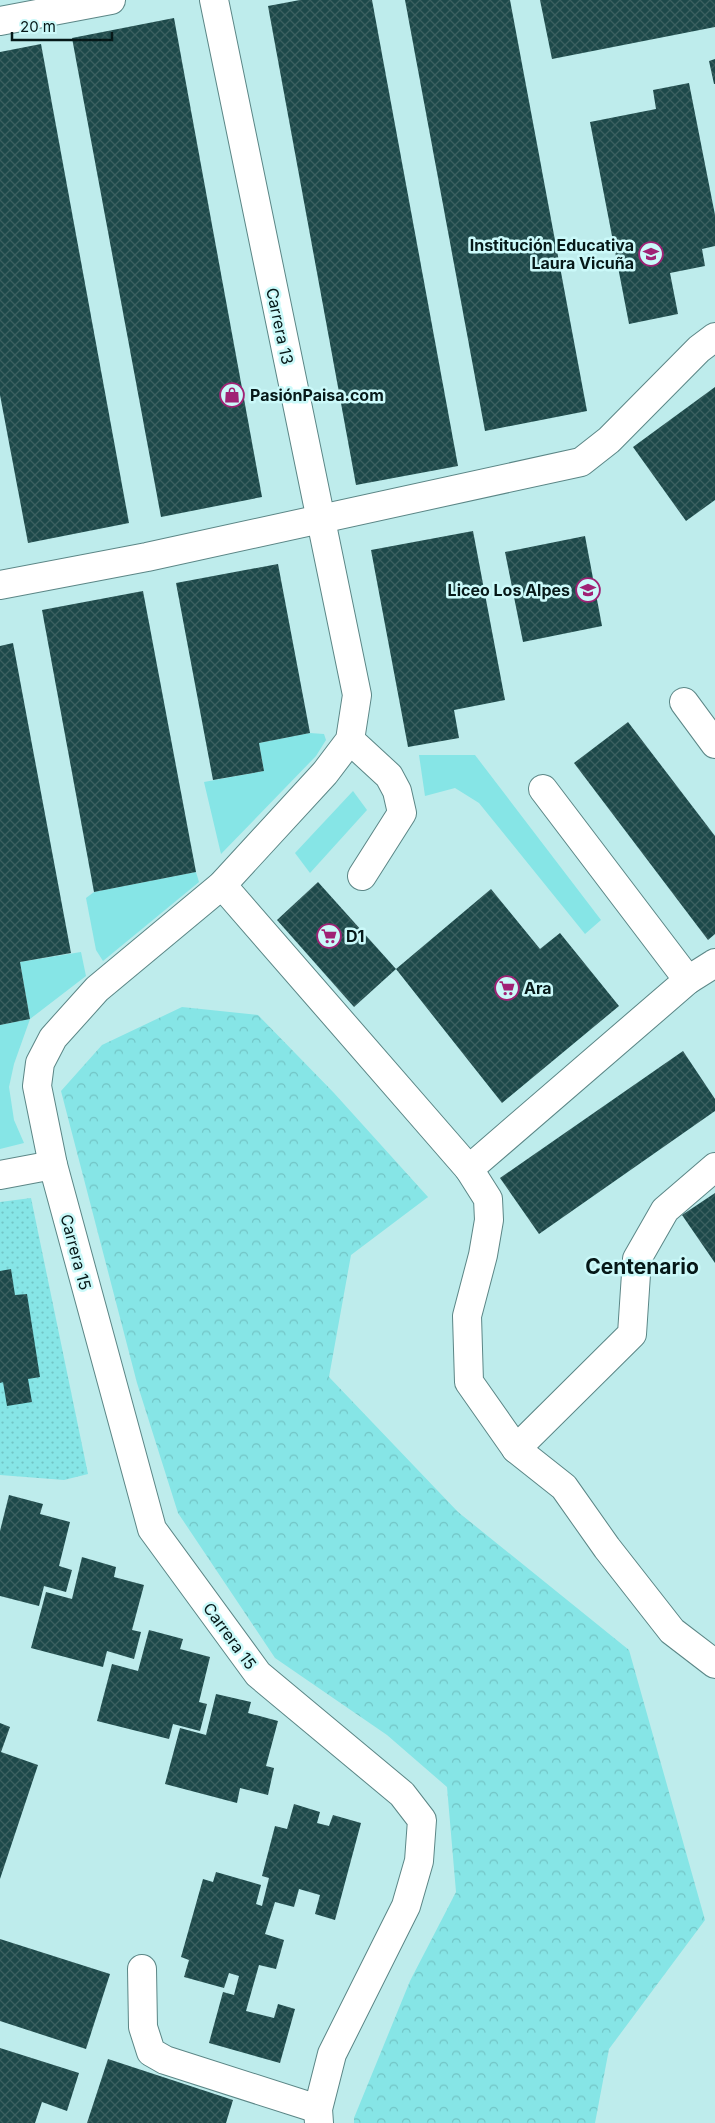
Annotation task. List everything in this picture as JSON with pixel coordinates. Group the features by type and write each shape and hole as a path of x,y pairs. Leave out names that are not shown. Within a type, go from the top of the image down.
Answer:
{"street":[{"path":"0,21 111,0"},
{"name":"Carrera 13","path":"214,0 357,694 350,740"},
{"path":"0,585 148,557 580,462 609,440 699,349 715,337"},
{"path":"684,702 715,744"},
{"path":"362,876 402,813 397,790 389,776 350,740 325,773 222,885 468,1169 488,1200 489,1220 483,1255 467,1316 469,1382 516,1449 564,1487 607,1548 672,1631 715,1664"},
{"path":"543,789 688,980"},
{"name":"Carrera 15","path":"222,885 97,989 84,1003 52,1038 40,1063 37,1086 53,1165 152,1529 258,1674 402,1794 422,1820 420,1861 406,1906 332,2054 319,2116"},
{"path":"468,1169 688,980 715,963"},
{"path":"0,1175 53,1165"},
{"path":"516,1449 632,1334 637,1259 665,1210 715,1167"},
{"path":"142,1969 144,2027 151,2052 165,2060 319,2116"}],"green space":[{"path":"310,733 324,734 326,740 316,756 221,854 204,782 264,771 259,743"},
{"path":"419,755 475,755 601,920 585,934 479,803 455,788 425,796"},
{"path":"353,791 367,810 310,873 295,853"},
{"path":"196,872 199,882 103,961 96,950 86,898 94,892"},
{"path":"81,952 86,976 30,1019 20,962"},
{"path":"182,1007 258,1015 334,1093 428,1197 351,1255 329,1377 458,1512 629,1650 705,1920 609,2049 595,2123 354,2123 354,2118 410,1981 456,1892 447,1787 387,1735 275,1658 178,1513 137,1383 61,1091 102,1045"},
{"path":"30,1019 14,1064 9,1087 14,1120 24,1143 0,1149 0,1025"},
{"path":"31,1198 88,1474 64,1480 0,1475 0,1202"}],"building":[{"path":"300,0 372,0 458,466 356,485 268,6"},
{"path":"405,0 510,0 587,411 485,431"},
{"path":"540,0 715,0 715,27 552,59"},
{"path":"174,18 262,497 161,517 72,38"},
{"path":"41,44 129,523 28,543 0,395 0,52"},
{"path":"715,59 715,84 714,84 709,61"},
{"path":"689,83 715,215 715,246 702,249 705,266 670,273 678,314 629,324 590,122 656,109 653,90"},
{"path":"715,387 715,500 686,521 633,447"},
{"path":"473,531 505,700 454,710 459,738 408,747 371,550"},
{"path":"585,536 602,626 523,642 505,552"},
{"path":"278,564 310,733 259,743 264,771 213,780 176,583"},
{"path":"143,591 196,872 94,892 42,610"},
{"path":"13,643 71,953 20,962 30,1019 0,1025 0,646"},
{"path":"628,722 715,836 715,934 708,940 574,763"},
{"name":"D1","path":"318,882 396,969 354,1007 277,920"},
{"name":"Ara","path":"491,889 540,949 560,933 619,1006 502,1103 396,969"},
{"path":"683,1051 715,1099 715,1111 539,1234 500,1178"},
{"path":"715,1193 715,1263 682,1215"},
{"path":"11,1269 15,1295 27,1294 40,1377 28,1379 32,1402 7,1406 3,1382 0,1383 0,1271"},
{"path":"9,1495 43,1504 40,1514 70,1522 59,1566 72,1570 66,1592 44,1586 39,1606 0,1596 0,1531"},
{"path":"82,1557 116,1567 114,1577 144,1585 132,1630 141,1632 134,1659 107,1651 103,1667 31,1648 46,1592 72,1599"},
{"path":"149,1630 183,1639 180,1649 210,1657 199,1702 207,1704 200,1731 173,1724 169,1739 97,1721 112,1664 138,1671"},
{"path":"216,1694 251,1702 248,1713 278,1721 266,1766 274,1768 268,1795 240,1788 237,1803 165,1784 180,1728 206,1735"},
{"path":"0,1723 10,1727 1,1752 38,1765 0,1879"},
{"path":"294,1804 320,1812 317,1823 329,1826 333,1815 361,1823 335,1920 315,1914 320,1895 299,1889 294,1907 275,1902 265,1934 284,1940 276,1969 259,1965 246,2011 274,2018 278,2004 295,2009 280,2063 209,2043 223,1992 234,1995 239,1976 229,1973 224,1988 184,1977 189,1960 181,1957 203,1879 213,1882 216,1872 261,1885 256,1904 262,1906 269,1878 262,1876 275,1826 287,1829"},
{"path":"0,1939 110,1974 86,2049 0,2021"},
{"path":"0,2048 79,2073 67,2111 42,2102 35,2123 0,2123"},
{"path":"108,2059 233,2100 226,2123 87,2123"}],"place":[{"name":"Institución Educativa Laura Vicuña","path":"651,254"},
{"name":"PasiónPaisa.com","path":"232,395"},
{"name":"Liceo Los Alpes","path":"588,590"},
{"name":"D1","path":"329,936"},
{"name":"Ara","path":"507,988"}],"district":[{"name":"Centenario","path":"642,1267"}]}
